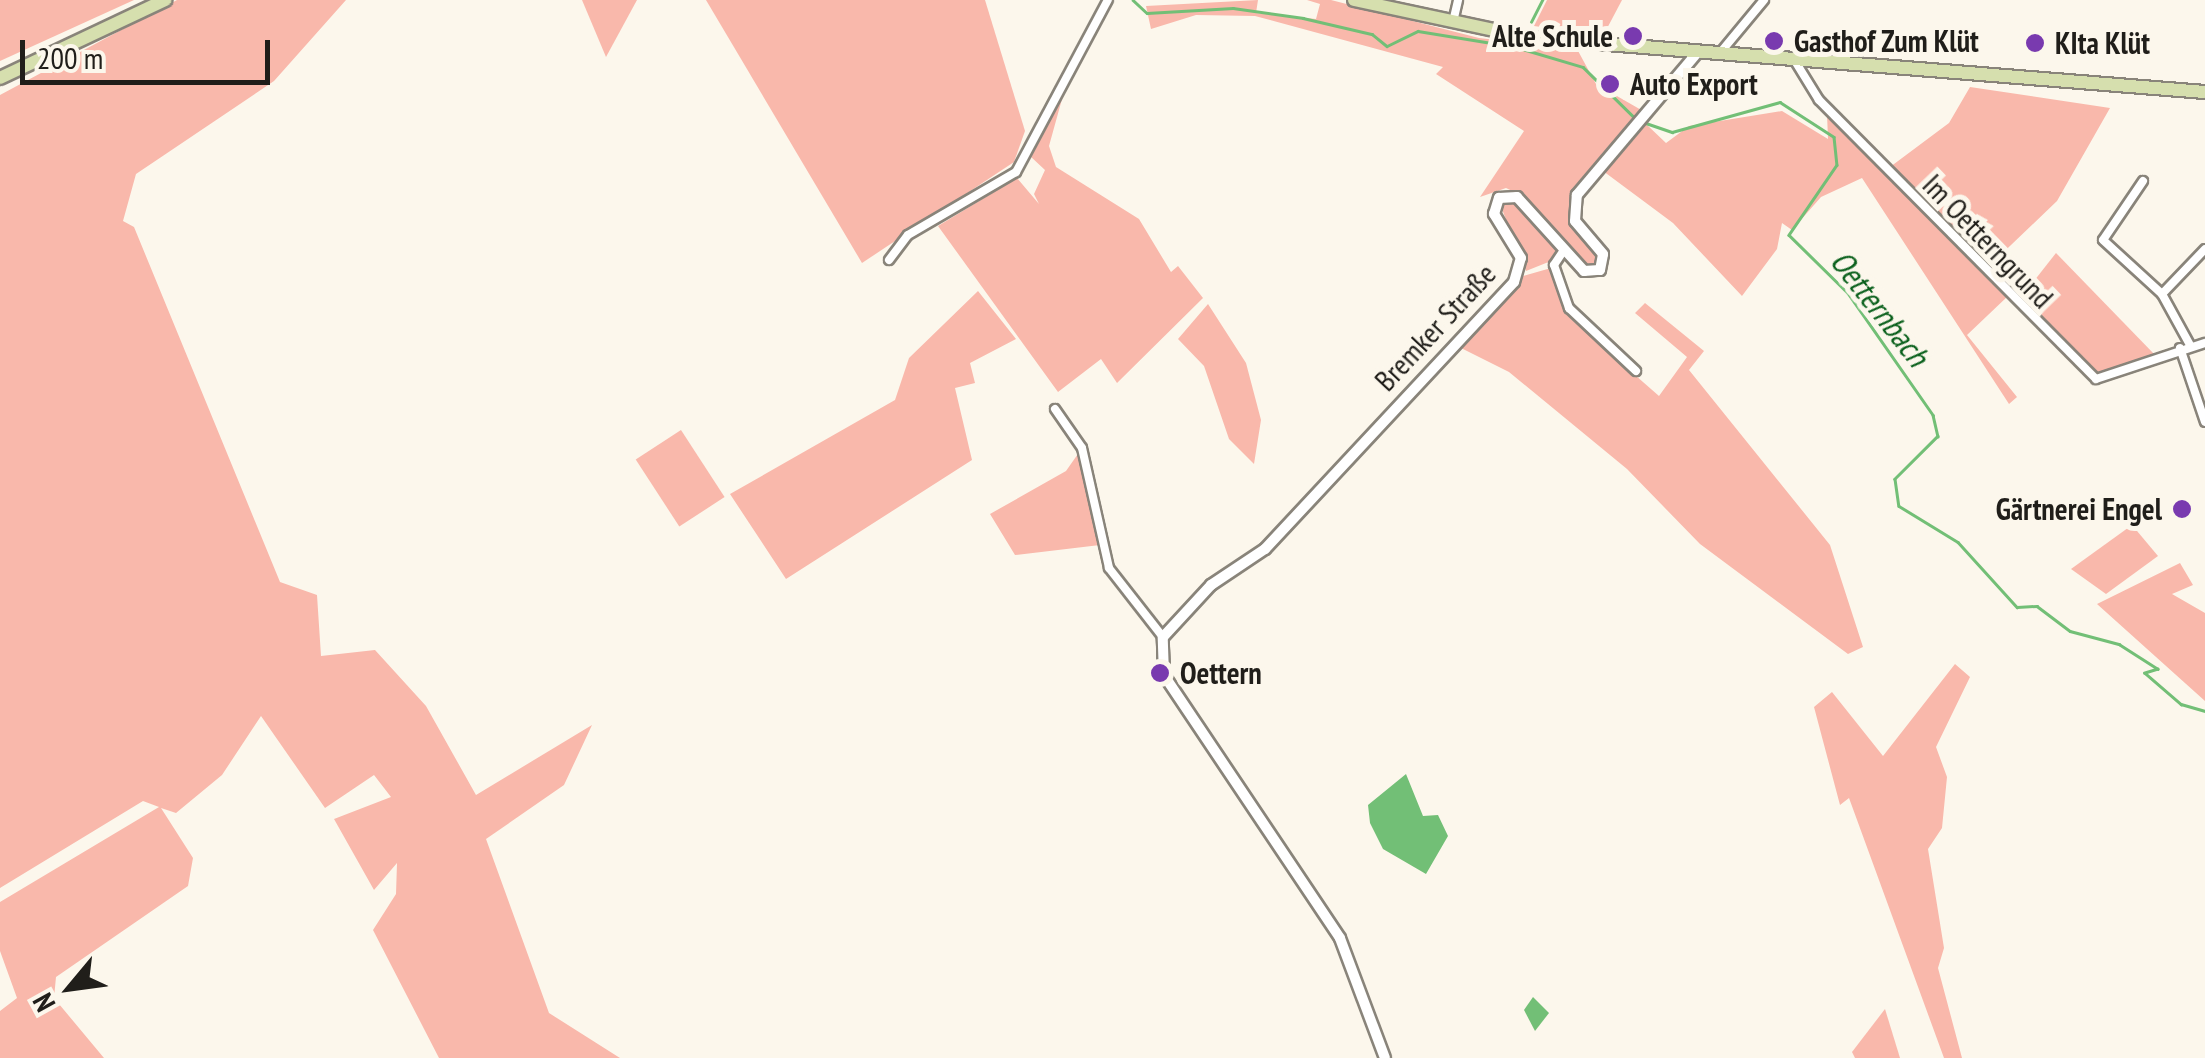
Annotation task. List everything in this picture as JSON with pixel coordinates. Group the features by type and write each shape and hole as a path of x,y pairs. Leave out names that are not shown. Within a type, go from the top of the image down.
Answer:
{"main road":[{"path":"0,78 165,0"},
{"path":"1354,0 1452,27 1720,55 2205,92"}],"street":[{"path":"889,260 930,221 1022,165 1038,117 1108,0"},
{"path":"1452,27 1458,0"},
{"path":"1720,55 1764,0"},
{"name":"Bremker Straße","path":"1162,637 1211,585 1265,549 1514,282 1521,258 1494,214 1499,198 1517,197 1586,272 1602,267 1575,204 1697,52"},
{"name":"Im Oetterngrund","path":"1795,61 1819,100 2096,380 2185,347"},
{"path":"2143,181 2103,240 2162,294 2185,347 2205,422"},
{"path":"2162,294 2205,249"},
{"path":"1564,250 1554,265 1569,308 1636,371"},
{"path":"2185,347 2205,343"},
{"path":"1055,409 1082,448 1110,568 1162,637 1164,674 1340,938 1385,1058"}],"shaded area":[{"path":"0,0 134,0 0,61"},
{"path":"177,0 346,0 274,81 136,174 123,221 134,227 280,582 317,595 321,656 375,650 426,706 476,795 592,725 564,785 486,839 549,1013 620,1058 439,1058 373,930 396,894 397,863 374,890 334,819 391,797 374,775 325,808 261,716 222,775 176,813 161,808 193,858 188,886 56,977 54,998 104,1058 0,1058 0,1011 17,998 0,951 0,902 159,807 143,801 0,888 0,95"},
{"path":"582,0 637,0 606,57"},
{"path":"706,0 985,0 1025,131 1014,162 862,263"},
{"path":"1258,0 1256,13 1316,19 1320,4 1307,0 1331,0 1479,38 1577,49 1596,84 1643,111 1572,193 1570,223 1599,255 1596,265 1583,265 1523,196 1506,188 1480,197 1524,131 1436,74 1443,67 1255,16 1196,15 1151,29 1146,6"},
{"path":"1547,0 1622,0 1603,36 1534,26"},
{"path":"1067,81 1049,146 1056,167 1139,219 1171,272 1178,266 1203,298 1117,383 1101,359 1058,392 938,226 1017,178 1039,204 1034,194 1045,170 1030,156 1037,123"},
{"path":"1970,87 2110,108 2057,201 1988,267 1890,167 1949,123"},
{"path":"1782,111 1828,139 1827,114 2008,296 1967,335 2017,397 2009,404 1862,178 1821,197 1792,230 1782,223 1777,249 1742,296 1673,223 1599,168 1645,123 1666,143 1689,126"},
{"path":"1500,204 1518,204 1557,249 1551,261 1526,271"},
{"path":"2056,253 2155,355 2095,373 2019,300"},
{"path":"1551,268 1571,319 1659,396 1687,357 1635,313 1645,303 1704,351 1689,370 1830,545 1863,647 1848,654 1700,544 1627,469 1509,372 1461,348 1523,276"},
{"path":"978,291 1016,339 970,363 975,383 955,388 972,460 786,579 730,494 895,400 909,358"},
{"path":"1208,304 1246,363 1261,420 1254,464 1229,439 1204,366 1178,339"},
{"path":"681,430 725,497 679,527 636,459"},
{"path":"1080,451 1100,545 1015,555 990,514 1066,471"},
{"path":"2132,525 2158,556 2106,594 2071,569"},
{"path":"2180,563 2193,585 2172,594 2205,613 2205,701 2097,604"},
{"path":"1955,664 1970,677 1936,747 1947,777 1942,828 1928,849 1944,948 1938,968 1962,1058 1944,1058 1849,798 1840,805 1814,707 1832,692 1883,756"},
{"path":"1406,774 1423,816 1438,815 1448,836 1426,874 1383,849 1370,823 1368,805"},
{"path":"1533,997 1549,1013 1535,1031 1524,1010"},
{"path":"1885,1009 1900,1058 1855,1058 1852,1052"}],"waterway":[{"name":"Oetternbach","path":"1133,0 1147,13 1233,8 1303,18 1372,34 1387,46 1418,31 1516,47 1583,67 1636,119"},
{"path":"1531,22 1542,0"},
{"name":"Oetternbach","path":"1643,122 1672,132 1780,102 1834,137 1837,165 1789,235 1848,293 1933,415 1938,436 1895,479 1899,506 1958,542 2017,607 2037,606 2070,631 2119,644 2158,669 2145,673 2181,704 2205,711"}],"place":[{"name":"Alte Schule","path":"1633,36"},
{"name":"Gasthof Zum Klüt","path":"1774,41"},
{"name":"KIta Klüt","path":"2035,43"},
{"name":"Auto Export","path":"1610,84"},
{"name":"Gärtnerei Engel","path":"2182,509"},
{"name":"Oettern","path":"1160,673"}]}
